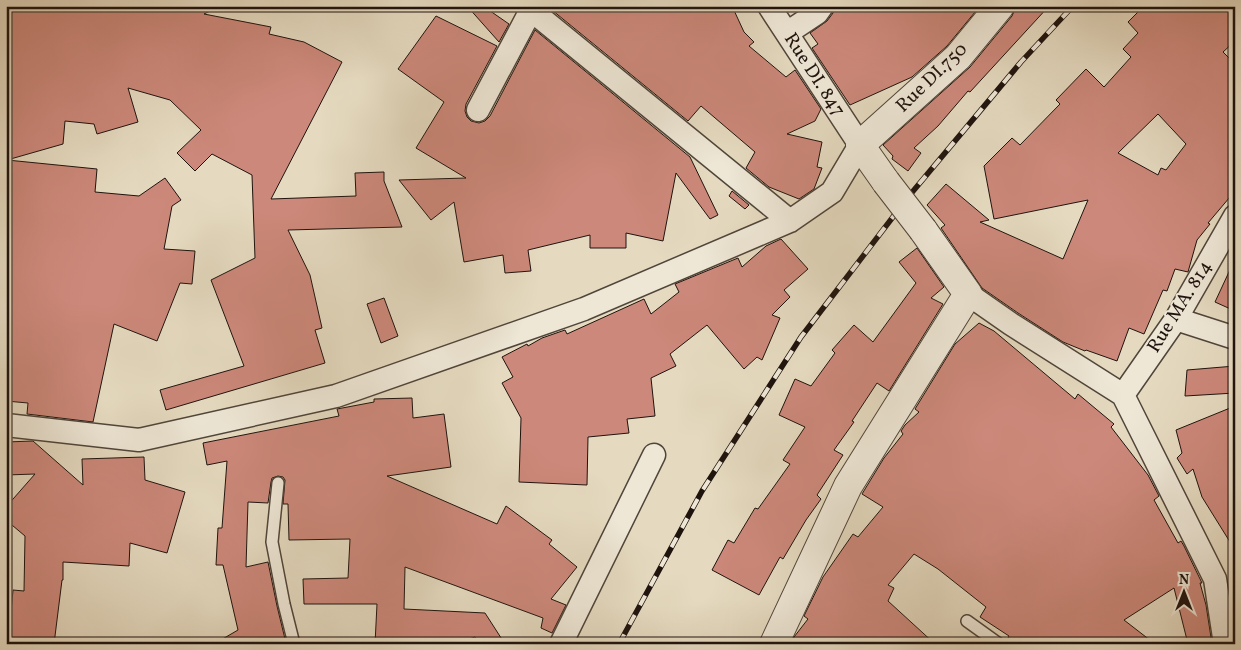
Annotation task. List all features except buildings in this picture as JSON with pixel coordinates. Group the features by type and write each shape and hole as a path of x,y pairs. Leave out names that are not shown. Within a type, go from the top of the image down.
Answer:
{"street":[{"name":"Rue DI. 847","path":"769,6 860,145"},
{"path":"787,33 817,13 822,6"},
{"name":"Rue DI.750","path":"860,145 958,56 1000,6"},
{"path":"478,110 528,8 790,221"},
{"path":"6,424 140,440 336,396 584,309 790,221 832,192 860,145 968,294 1010,324 1123,395 1215,579 1225,644"},
{"name":"Rue MA. 814","path":"1123,395 1176,319 1235,216"},
{"path":"774,644 848,486 968,294"},
{"path":"1176,319 1235,338"},
{"path":"561,644 654,455"}],"lane":[{"path":"278,483 272,542 294,644"},
{"path":"967,621 999,644"}],"railway":[{"path":"619,644 702,491 801,337 909,196 1021,62 1073,6"}]}
